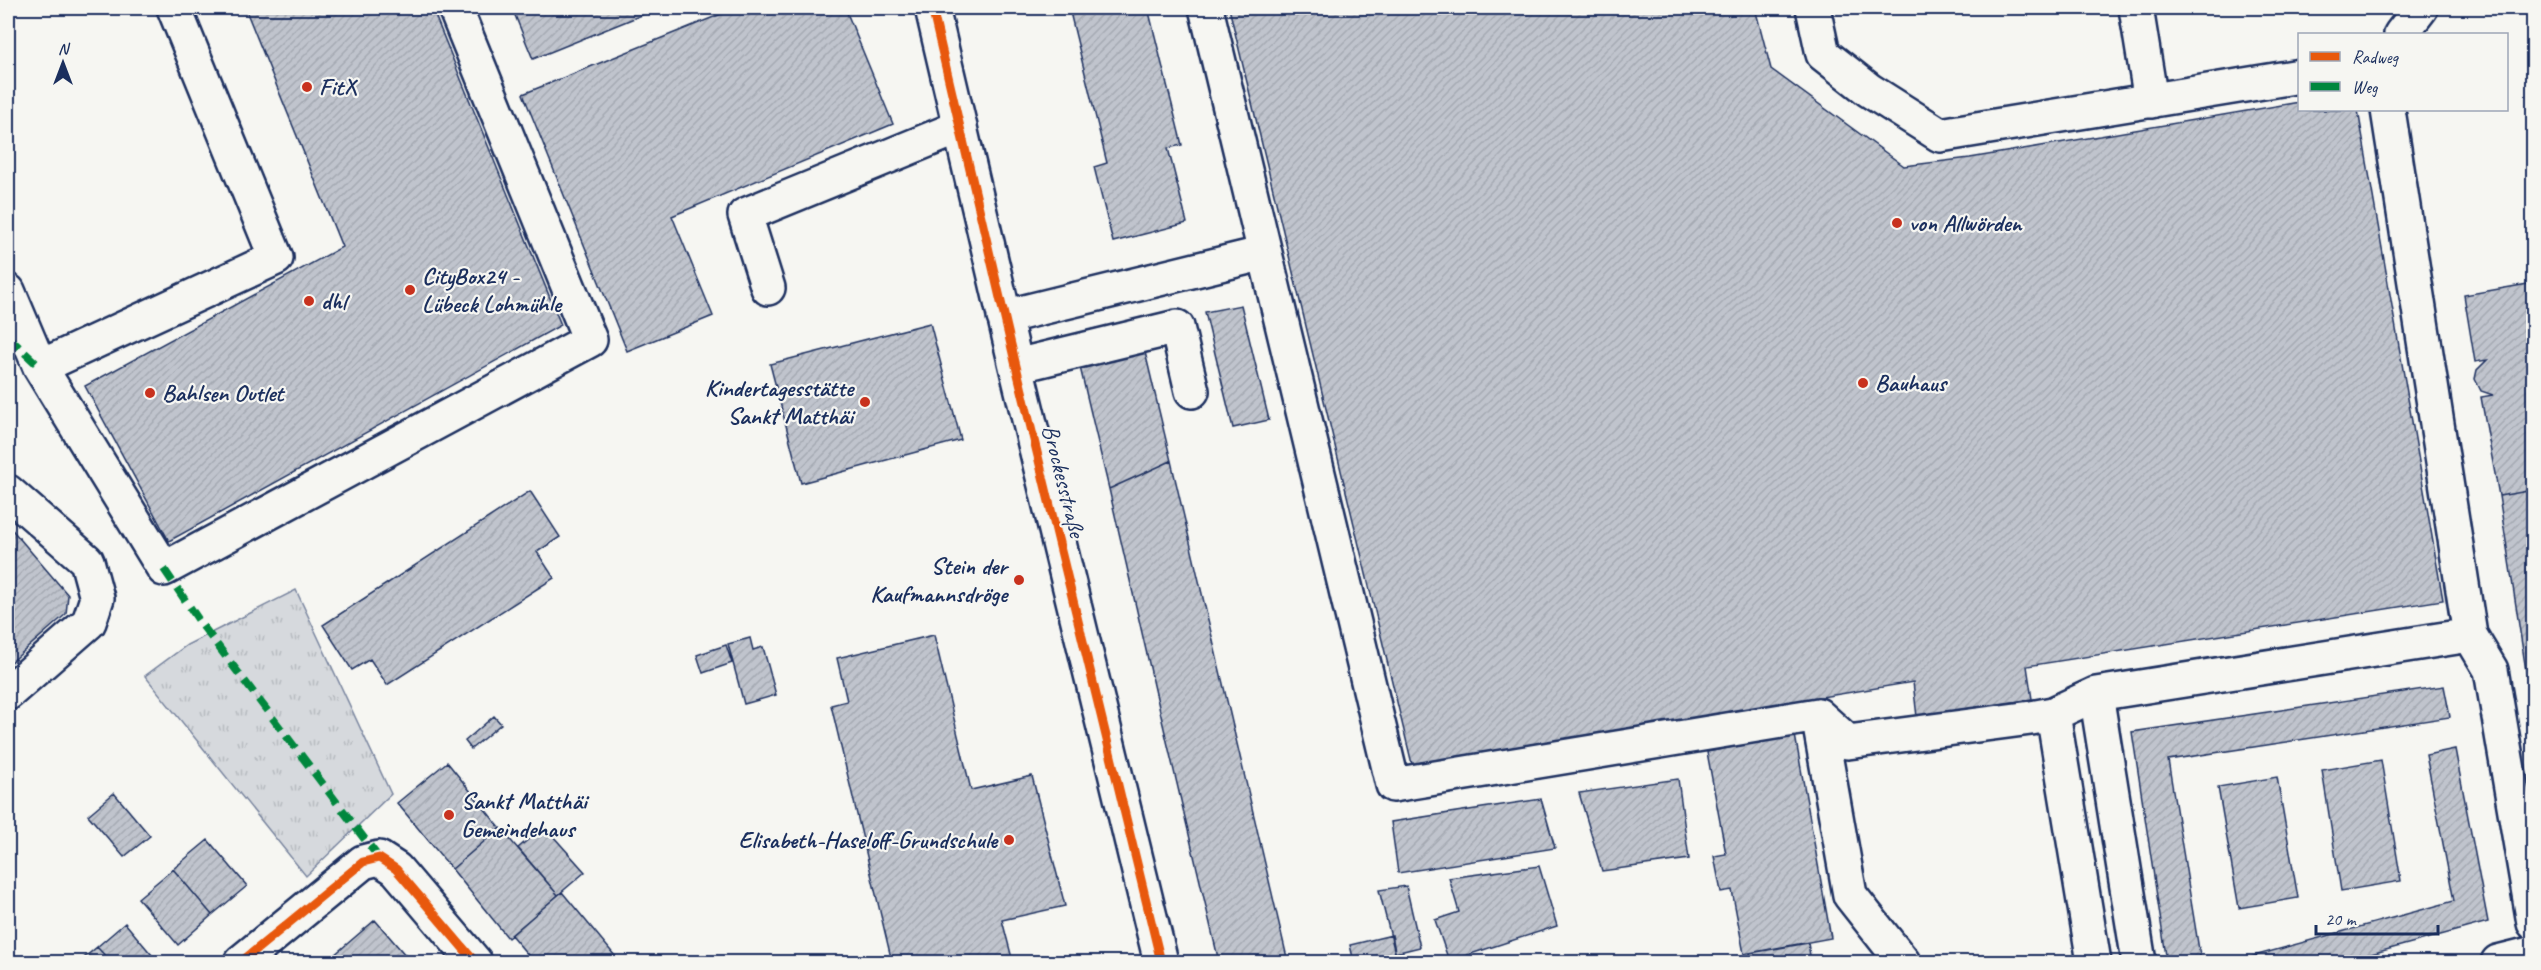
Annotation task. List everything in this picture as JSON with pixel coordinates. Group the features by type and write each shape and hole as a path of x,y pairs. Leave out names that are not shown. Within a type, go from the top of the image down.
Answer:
{"street":[{"path":"40,367 276,258 174,8"},
{"path":"8,291 40,367 164,569 590,340 455,8"},
{"name":"Brockesstraße","path":"932,8 1004,317 1161,963"},
{"path":"1206,8 1393,784 1818,715"},
{"path":"1813,8 1823,54 1869,90 1940,135 2118,119 2151,101 2298,76"},
{"path":"2136,8 2151,101"},
{"path":"2402,33 2421,8"},
{"path":"2388,111 2470,635 2491,670 2534,923"},
{"path":"768,288 745,214 960,127"},
{"path":"1004,317 1265,253"},
{"path":"1016,366 1177,327 1192,391"},
{"path":"8,492 87,561 96,598 88,622 8,693"},
{"path":"1818,715 1848,742 2053,714 2096,694 2470,635"},
{"path":"2096,694 2139,963"},
{"path":"2053,714 2094,963"},
{"path":"1818,715 1850,896 1903,963"},
{"path":"241,963 363,862 379,858 396,869 475,963"},
{"path":"2498,963 2534,953"}],"green space":[{"path":"296,590 391,794 306,876 145,676 187,645"}],"building":[{"path":"245,8 432,8 561,325 169,541 85,386 342,247"},
{"path":"512,8 659,8 533,59"},
{"path":"736,8 845,8 893,124 672,216 713,316 627,351 523,94"},
{"path":"1069,8 1148,8 1182,145 1168,148 1187,223 1113,242 1094,167 1107,163"},
{"name":"Bauhaus","path":"1229,8 1716,8 1717,13 1740,8 1755,8 1771,69 1904,166 1970,158 2298,102 2298,111 2358,111 2443,600 2027,666 2032,699 1917,717 1913,682 1412,764"},
{"path":"2534,283 2534,490 2499,496 2481,397 2493,395 2481,391 2475,379 2477,370 2487,360 2475,362 2464,295"},
{"path":"1241,305 1269,420 1233,428 1205,312"},
{"name":"Kindertagesstätte Sankt Matthäi","path":"930,323 961,440 801,483 770,364"},
{"path":"1145,352 1171,461 1109,489 1080,367"},
{"path":"1171,461 1288,962 1219,962 1162,720 1109,489"},
{"path":"2534,490 2534,689 2529,690 2499,496"},
{"path":"530,491 560,537 537,552 554,578 387,685 370,659 352,670 323,625"},
{"path":"8,525 68,595 66,614 8,665"},
{"name":"Elisabeth-Haseloff-Grundschule","path":"934,635 971,790 1032,776 1065,906 1002,920 1013,962 892,962 831,705 847,701 837,658"},
{"path":"750,638 753,650 763,647 776,695 744,704 728,644"},
{"path":"726,645 732,663 703,673 697,655"},
{"path":"2444,686 2450,717 2168,760 2201,962 2167,962 2132,732"},
{"path":"494,716 501,724 471,749 465,741"},
{"path":"1795,735 1831,938 1744,954 1732,890 1721,892 1714,856 1726,854 1707,752"},
{"path":"2455,749 2488,922 2342,962 2232,962 2454,901 2426,755"},
{"path":"2381,760 2401,881 2341,891 2322,770"},
{"name":"Sankt Matthäi Gemeindehaus","path":"447,762 500,828 452,869 397,803"},
{"path":"2277,777 2298,898 2239,908 2218,787"},
{"path":"1678,779 1689,859 1602,871 1579,793"},
{"path":"114,793 150,836 124,857 88,815"},
{"path":"1541,799 1555,848 1398,873 1391,822"},
{"path":"544,826 585,872 558,895 518,848"},
{"path":"500,828 558,895 508,938 452,869"},
{"path":"208,840 247,886 212,915 173,869"},
{"path":"1539,866 1557,926 1449,961 1435,920 1459,912 1449,878"},
{"path":"173,869 212,915 178,945 138,898"},
{"path":"1406,886 1420,947 1395,953 1379,890"},
{"path":"562,892 620,962 534,962 511,935"},
{"path":"375,920 406,956 399,962 326,962"},
{"path":"125,923 156,962 111,962 97,947"},
{"path":"1392,935 1397,962 1354,962 1350,945"},
{"path":"1808,943 1811,962 1752,962 1750,953"},
{"path":"97,947 111,962 79,962"},
{"path":"406,956 412,962 399,962"}],"marked path":[{"path":"8,337 40,367"},
{"path":"164,569 202,625 379,858"}],"cycle path":[{"path":"932,8 1016,366 1161,962"},
{"path":"241,962 363,862 379,858 396,869 475,962"}],"place":[{"name":"FitX","path":"307,87"},
{"name":"von Allwörden","path":"1897,223"},
{"name":"CityBox24 - Lübeck Lohmühle","path":"410,290"},
{"name":"dhl","path":"309,301"},
{"name":"Bauhaus","path":"1863,383"},
{"name":"Bahlsen Outlet","path":"150,393"},
{"name":"Kindertagesstätte Sankt Matthäi","path":"865,402"},
{"name":"Stein der Kaufmannsdröge","path":"1019,580"},
{"name":"Sankt Matthäi Gemeindehaus","path":"449,815"},
{"name":"Elisabeth-Haseloff-Grundschule","path":"1009,840"}]}
